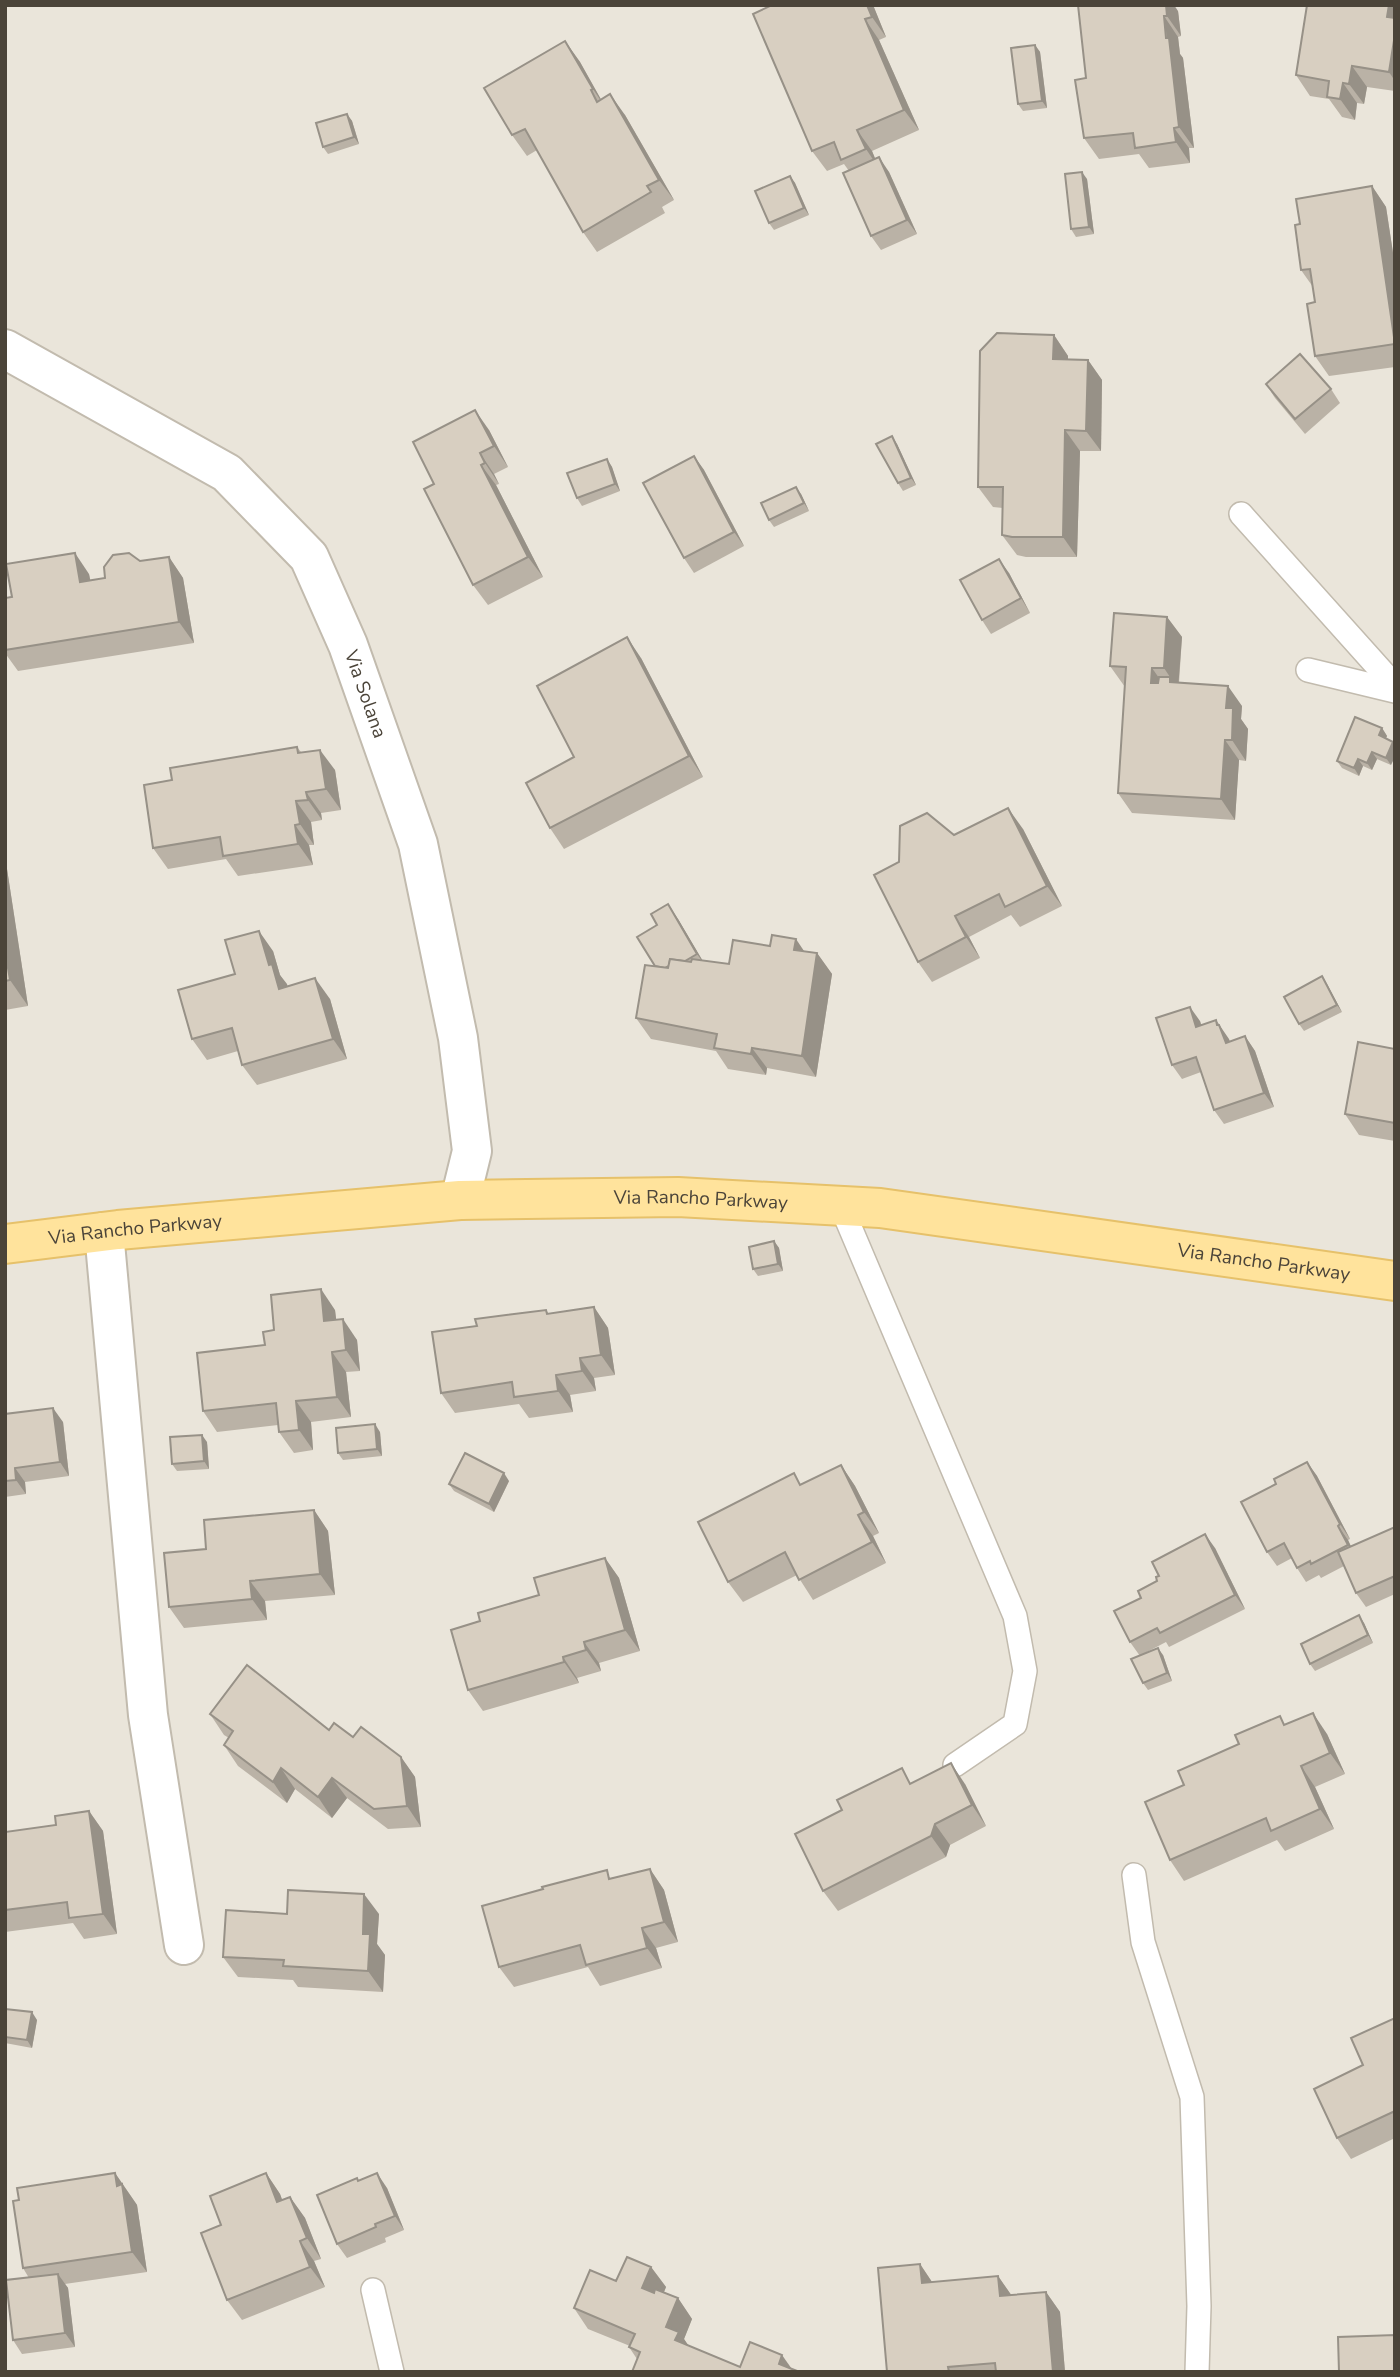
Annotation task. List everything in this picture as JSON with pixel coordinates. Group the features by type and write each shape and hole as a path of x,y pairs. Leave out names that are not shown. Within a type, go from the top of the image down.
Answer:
{"main road":[{"name":"Via Rancho Parkway","path":"5,1244 104,1232 460,1200 678,1197 880,1208 1395,1281"}],"street":[{"name":"Via Solana","path":"5,349 228,472 309,557 348,645 418,844 458,1038 472,1151 460,1200"},
{"path":"104,1232 148,1715 184,1945"}],"lane":[{"path":"1241,514 1395,689"},
{"path":"1308,670 1395,689"},
{"path":"841,1206 1015,1616 1025,1671 1015,1724 955,1765"},
{"path":"1134,1875 1143,1942 1192,2097 1199,2306 1197,2372"},
{"path":"373,2290 392,2372"}],"shaded area":[{"path":"5,5 1395,5 1395,2372 5,2372"}],"building":[{"path":"772,5 867,5 872,17 865,19 904,110 857,130 866,149 841,160 834,142 812,151 753,14"},
{"path":"1078,5 1166,5 1166,38 1169,38 1179,127 1174,128 1176,142 1135,148 1133,133 1084,138 1075,80 1086,78"},
{"path":"1307,5 1389,5 1387,17 1395,18 1395,34 1389,72 1352,66 1349,84 1343,83 1340,99 1327,97 1329,81 1296,75"},
{"path":"565,41 593,89 591,90 597,102 610,94 659,180 647,186 651,192 583,232 525,129 512,135 484,88"},
{"path":"1035,45 1042,101 1018,104 1011,48"},
{"path":"347,114 354,137 323,147 316,123"},
{"path":"879,157 907,220 871,236 843,173"},
{"path":"1082,172 1089,227 1071,229 1065,174"},
{"path":"790,176 804,208 769,223 755,191"},
{"path":"1372,186 1395,344 1315,356 1307,304 1315,302 1310,269 1301,270 1295,225 1300,224 1296,199"},
{"path":"997,333 1054,335 1053,359 1088,360 1086,431 1065,430 1063,537 1002,535 1003,487 978,487 980,351"},
{"path":"1300,354 1331,389 1295,419 1266,384"},
{"path":"475,410 494,446 480,453 485,463 481,465 528,557 473,585 424,489 434,484 413,442"},
{"path":"892,436 911,478 898,483 876,444"},
{"path":"694,456 734,532 684,558 643,483"},
{"path":"607,459 615,484 577,498 567,473"},
{"path":"796,487 804,503 769,520 761,503"},
{"path":"75,553 80,582 105,578 104,567 113,555 129,553 140,561 169,557 179,622 5,650 5,598 12,597 6,564"},
{"path":"999,559 1021,598 982,620 960,580"},
{"path":"1114,613 1167,617 1164,668 1152,668 1151,683 1158,683 1159,677 1170,677 1170,682 1228,686 1226,708 1233,708 1232,740 1225,740 1221,799 1118,793 1126,667 1110,666"},
{"path":"627,637 689,756 550,828 526,783 574,757 537,686"},
{"path":"1355,717 1382,728 1379,735 1393,742 1386,758 1372,752 1367,763 1358,759 1354,768 1337,761"},
{"path":"297,747 298,753 320,750 326,789 306,792 308,800 296,801 300,824 295,825 298,844 223,856 220,837 153,848 144,785 172,780 170,768"},
{"path":"1008,808 1047,886 1005,907 999,894 955,916 966,937 918,962 874,875 899,862 900,826 927,813 954,835"},
{"path":"668,904 697,954 685,961 670,959 669,966 665,968 655,966 637,937 657,925 651,914"},
{"path":"259,931 279,989 315,978 333,1039 242,1065 232,1028 192,1039 178,990 235,974 225,940"},
{"path":"772,935 796,939 794,950 817,953 802,1056 752,1048 751,1054 714,1048 717,1034 636,1018 645,965 668,968 670,959 729,964 733,940 770,946"},
{"path":"5,950 10,980 5,981"},
{"path":"1322,976 1337,1005 1299,1024 1284,997"},
{"path":"1190,1007 1196,1027 1216,1020 1226,1043 1245,1036 1264,1093 1214,1110 1196,1057 1172,1065 1156,1018"},
{"path":"1358,1042 1395,1049 1395,1123 1345,1114"},
{"path":"774,1241 778,1264 753,1269 749,1247"},
{"path":"321,1289 324,1321 343,1319 346,1350 332,1352 337,1397 296,1401 299,1430 279,1432 276,1403 203,1411 197,1353 265,1345 263,1332 274,1330 271,1295"},
{"path":"594,1307 601,1355 580,1358 582,1371 556,1375 558,1391 514,1397 512,1382 441,1393 432,1332 477,1326 475,1319 546,1310 547,1314"},
{"path":"53,1408 60,1462 15,1468 16,1480 5,1481 5,1414"},
{"path":"375,1424 377,1449 338,1453 336,1428"},
{"path":"202,1435 204,1461 172,1464 170,1437"},
{"path":"465,1453 504,1473 489,1504 449,1484"},
{"path":"1307,1462 1340,1524 1338,1526 1348,1545 1311,1564 1310,1561 1297,1568 1284,1543 1267,1552 1241,1502 1276,1484 1274,1479"},
{"path":"841,1465 864,1512 858,1515 872,1542 799,1580 785,1552 728,1582 698,1522 794,1473 800,1485"},
{"path":"314,1510 320,1574 250,1581 252,1599 169,1607 164,1553 206,1549 204,1520"},
{"path":"1395,1527 1395,1576 1356,1593 1338,1552"},
{"path":"1205,1534 1235,1595 1160,1633 1157,1628 1130,1642 1114,1611 1141,1598 1138,1591 1157,1581 1156,1577 1159,1576 1152,1562"},
{"path":"605,1558 625,1630 584,1642 586,1650 563,1657 564,1662 468,1690 451,1630 480,1621 478,1613 539,1595 534,1578"},
{"path":"1359,1615 1368,1635 1310,1664 1301,1644"},
{"path":"1158,1648 1167,1673 1143,1683 1131,1659"},
{"path":"247,1665 329,1730 334,1723 353,1737 361,1727 401,1757 407,1806 374,1809 332,1778 318,1797 281,1768 273,1782 224,1745 233,1731 210,1714"},
{"path":"1313,1713 1330,1753 1301,1766 1320,1809 1271,1831 1266,1818 1170,1860 1145,1802 1184,1785 1178,1771 1239,1744 1235,1735 1280,1716 1284,1725"},
{"path":"951,1763 972,1805 935,1824 931,1836 823,1891 795,1834 842,1810 837,1800 902,1768 910,1784"},
{"path":"89,1811 103,1914 69,1918 67,1902 5,1910 5,1832 56,1825 55,1816"},
{"path":"650,1869 664,1922 642,1928 647,1948 586,1965 580,1945 499,1967 482,1906 607,1870 609,1879"},
{"path":"288,1890 364,1894 363,1934 370,1934 368,1971 283,1966 284,1960 223,1957 226,1910 287,1914"},
{"path":"5,2009 32,2012 27,2040 5,2037"},
{"path":"1395,2018 1395,2111 1337,2138 1314,2089 1363,2065 1351,2038"},
{"path":"115,2173 117,2186 122,2184 132,2252 23,2268 13,2201 19,2200 17,2188"},
{"path":"266,2173 277,2202 290,2197 307,2238 300,2241 310,2267 227,2300 201,2233 221,2225 210,2196"},
{"path":"377,2173 395,2216 337,2244 317,2195 357,2178 358,2181"},
{"path":"627,2257 651,2267 642,2288 654,2293 655,2289 678,2298 666,2327 679,2332 675,2340 740,2367 750,2342 782,2355 779,2364 797,2371 632,2372 640,2352 629,2347 635,2334 574,2308 590,2270 616,2281"},
{"path":"920,2264 922,2283 998,2276 1000,2296 1046,2292 1053,2372 996,2372 995,2363 948,2367 949,2372 887,2372 878,2268"},
{"path":"58,2274 65,2333 13,2340 6,2280"},
{"path":"1395,2335 1395,2372 1339,2372 1338,2337"}]}
